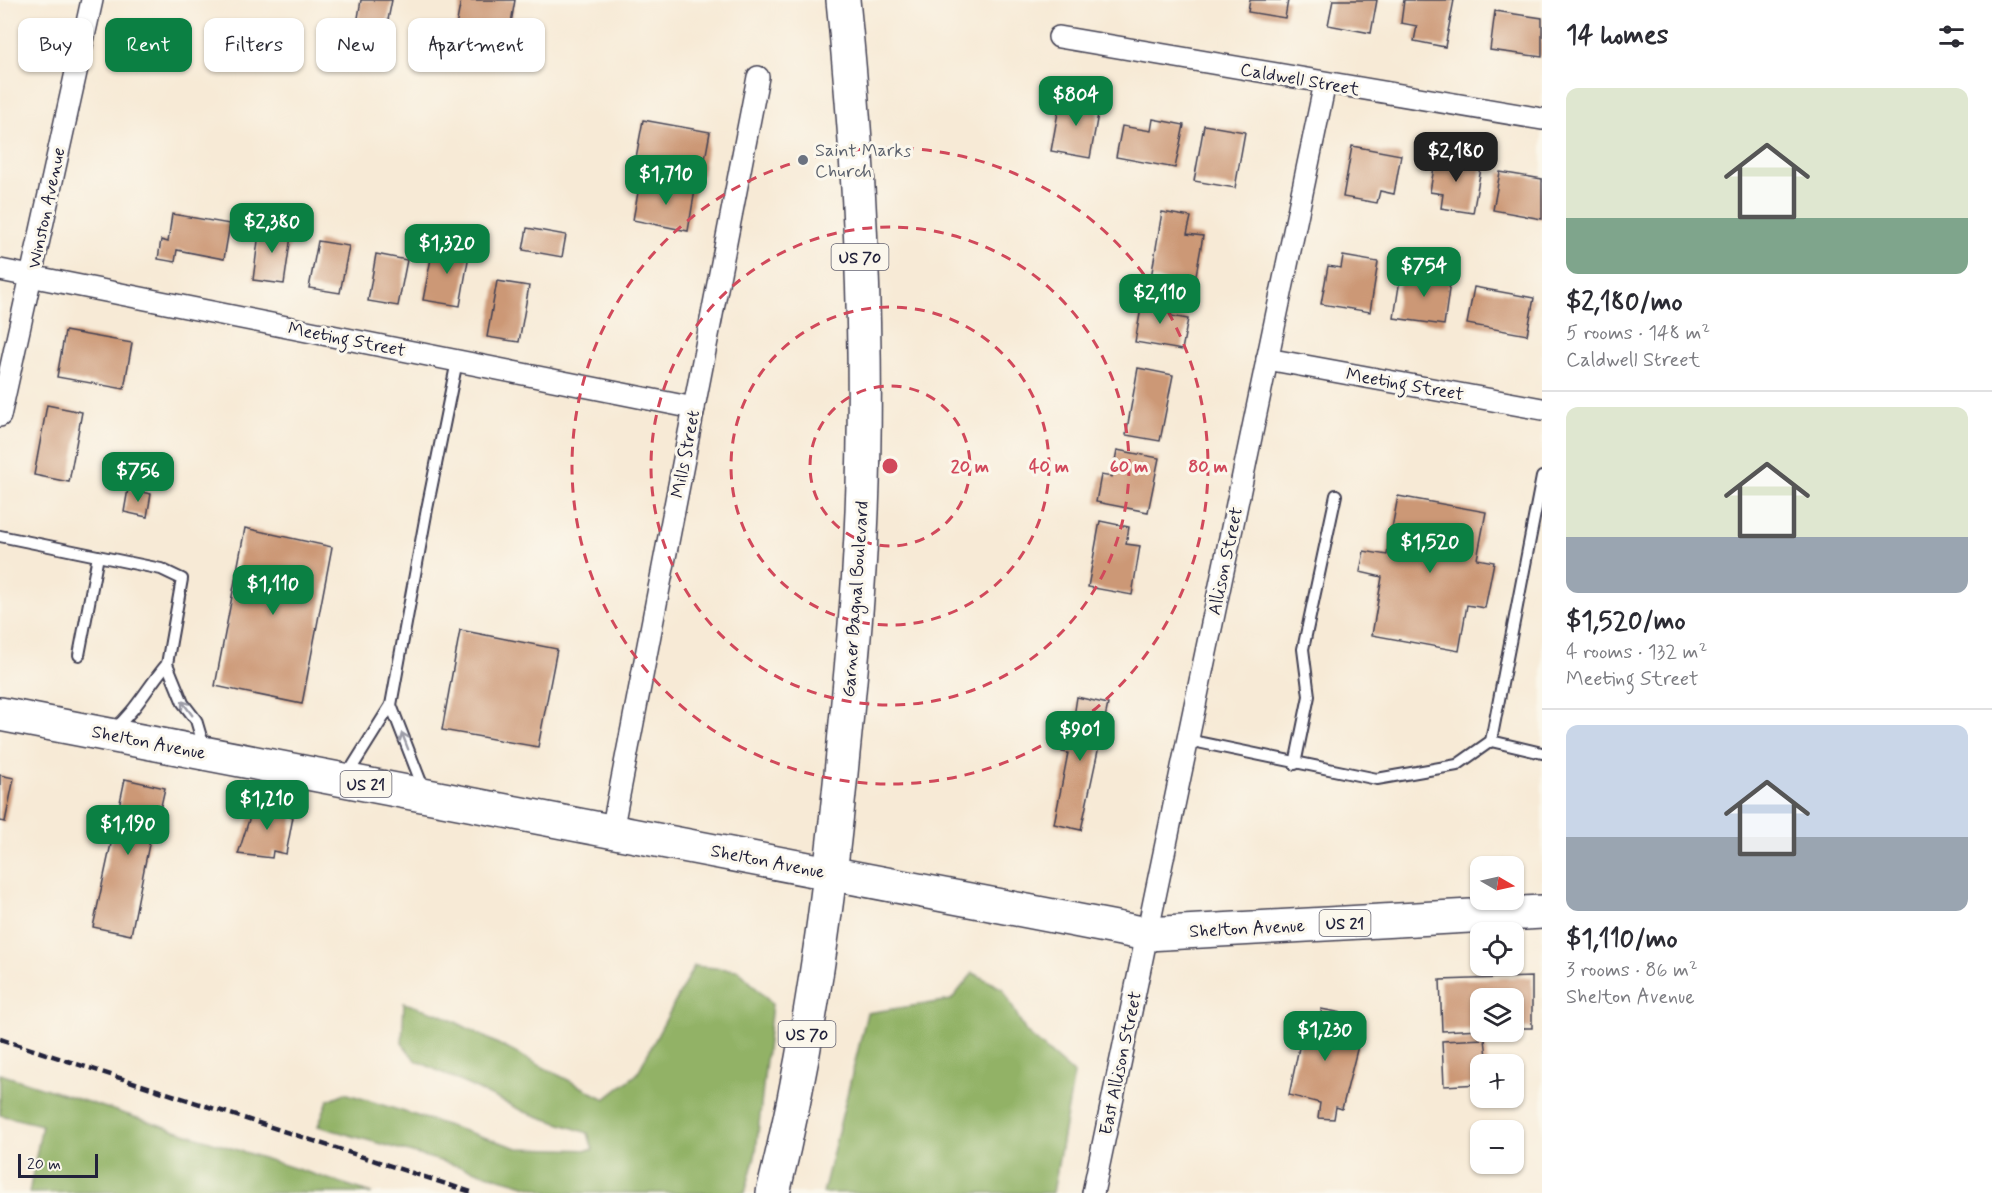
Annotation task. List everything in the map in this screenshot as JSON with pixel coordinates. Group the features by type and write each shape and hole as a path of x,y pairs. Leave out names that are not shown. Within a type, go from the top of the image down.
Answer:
{"main road":[{"name":"Garner Bagnal Boulevard","path":"773,1193 804,1056 831,873 862,514 865,356 852,92 843,0"},
{"name":"Shelton Avenue","path":"0,714 1147,934 1542,912"}],"street":[{"name":"Winston Avenue","path":"0,416 92,0"},
{"name":"Caldwell Street","path":"1059,37 1542,119"},
{"name":"Mills Street","path":"612,831 758,77"},
{"name":"Allison Street","path":"1147,934 1325,83"},
{"name":"Meeting Street","path":"0,270 694,408"},
{"name":"Meeting Street","path":"1267,359 1542,409"},
{"name":"East Allison Street","path":"1093,1193 1147,934"}],"lane":[{"path":"344,780 392,705 427,509 458,361"},
{"path":"1188,740 1295,764 1377,779 1457,765 1491,741 1542,477"},
{"path":"1295,764 1309,696 1303,649 1336,495"},
{"path":"0,536 161,569 182,579 167,664 153,680 129,717 107,734"},
{"path":"79,655 98,556"},
{"path":"167,664 183,703 196,720 206,753"},
{"path":"392,705 427,795"},
{"path":"1491,741 1542,753"}],"green space":[{"path":"694,966 738,970 772,1004 756,1152 745,1193 552,1193 318,1126 328,1100 345,1093 518,1148 593,1150 588,1133 525,1112 415,1060 402,1043 404,1003 440,1014 605,1099 637,1074"},
{"path":"973,973 1003,989 1026,1032 1074,1074 1053,1193 823,1193 867,1013 951,1000"},
{"path":"0,1074 372,1193 195,1193 194,1191 29,1193 42,1125 0,1115"}],"building":[{"path":"361,0 392,0 388,18 358,18"},
{"path":"461,0 515,0 512,18 458,18"},
{"path":"1250,0 1288,0 1285,18 1248,12"},
{"path":"1333,0 1377,0 1371,33 1328,25"},
{"path":"1404,0 1454,0 1445,47 1414,41 1417,26 1401,23"},
{"path":"1495,11 1542,18 1542,57 1490,50"},
{"path":"1061,96 1100,103 1090,158 1051,151"},
{"path":"1153,119 1184,125 1175,168 1116,157 1122,126 1151,131"},
{"path":"643,120 710,132 702,176 635,163"},
{"path":"1204,125 1245,132 1235,188 1194,181"},
{"path":"1352,146 1401,155 1394,194 1380,191 1377,203 1343,197"},
{"path":"1436,155 1482,163 1473,213 1441,208 1443,194 1430,192"},
{"path":"1500,172 1542,179 1542,219 1493,210"},
{"path":"671,180 696,184 688,231 633,220 639,187 669,192"},
{"path":"1162,212 1191,217 1187,234 1203,236 1194,286 1151,278"},
{"path":"172,214 230,224 224,259 177,250 175,262 158,259 161,240 168,242"},
{"path":"260,225 292,229 284,284 253,280"},
{"path":"527,228 566,235 562,257 523,250"},
{"path":"318,241 349,246 340,293 309,288"},
{"path":"434,243 470,249 460,306 423,300"},
{"path":"376,254 407,260 398,306 368,301"},
{"path":"1343,256 1378,262 1370,312 1321,304 1328,266 1341,268"},
{"path":"1417,270 1451,275 1444,325 1394,318 1400,279 1416,281"},
{"path":"497,281 529,286 519,342 487,337"},
{"path":"1474,287 1534,298 1527,335 1467,324"},
{"path":"1143,297 1173,303 1171,316 1188,319 1182,350 1135,342"},
{"path":"65,331 132,343 124,389 57,377"},
{"path":"1138,368 1173,375 1160,441 1126,435"},
{"path":"47,405 82,412 69,482 34,475"},
{"path":"1117,450 1159,458 1148,512 1096,502 1101,475 1112,477"},
{"path":"128,489 151,494 147,517 124,512"},
{"path":"1398,496 1486,512 1477,559 1494,562 1485,608 1467,605 1459,651 1372,635 1382,577 1360,572 1364,551 1387,555"},
{"path":"1100,521 1129,527 1126,544 1140,546 1132,595 1088,587"},
{"path":"245,528 332,547 302,704 215,686"},
{"path":"460,630 557,649 538,747 442,730"},
{"path":"1077,697 1108,704 1081,830 1054,824 1068,753 1062,752 1064,734 1071,737"},
{"path":"0,775 14,778 5,822 0,821"},
{"path":"125,779 165,788 157,824 153,824 131,935 93,927"},
{"path":"255,801 293,808 286,854 273,851 272,858 238,854"},
{"path":"1532,977 1532,1028 1524,1028 1524,988 1470,988 1470,1030 1442,1031 1440,980"},
{"path":"1321,1009 1348,1014 1342,1026 1362,1030 1342,1109 1336,1107 1334,1119 1318,1118 1320,1103 1289,1095 1305,1019 1322,1021"},
{"path":"1470,1040 1470,1042 1485,1042 1487,1054 1470,1054 1470,1085 1444,1086 1442,1041"}],"railway":[{"path":"0,1039 474,1193"}],"place":[{"name":"Saint Marks Church","path":"803,160"}]}
